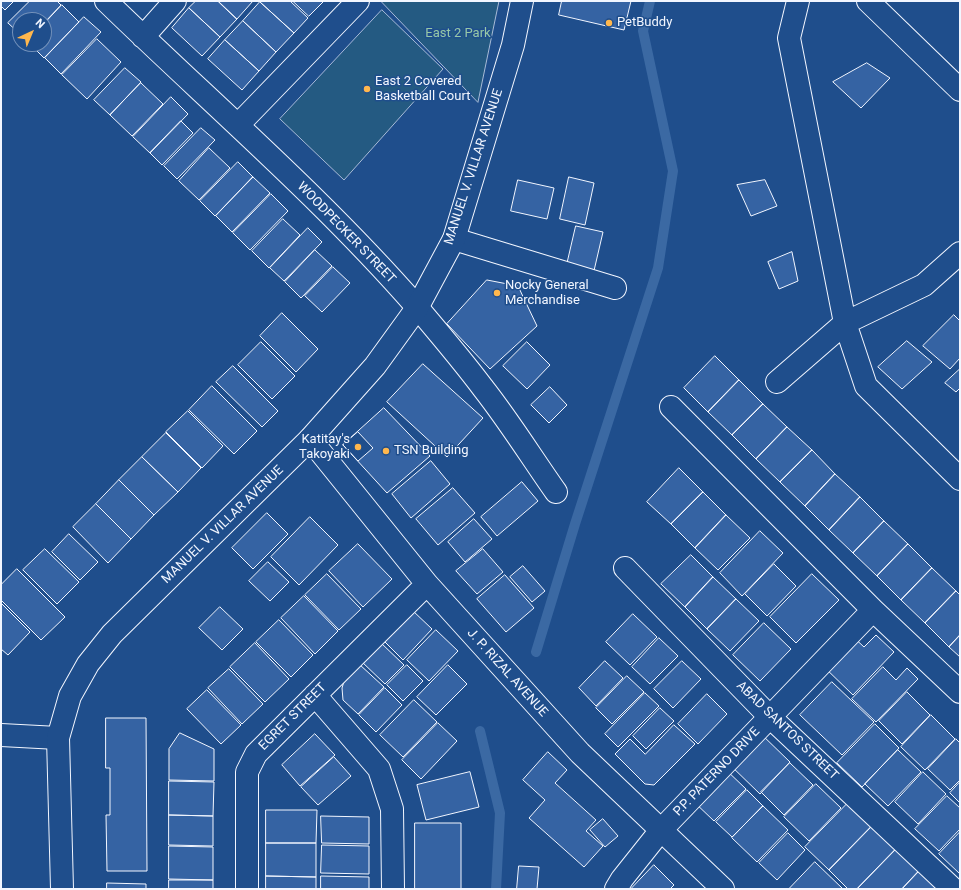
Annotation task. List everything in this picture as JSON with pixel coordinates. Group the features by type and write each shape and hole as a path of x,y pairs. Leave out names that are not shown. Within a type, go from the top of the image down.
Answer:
{"street":[{"name":"WOODPECKER STREET","path":"106,1 238,125 334,220 417,308 483,388 556,492"},
{"path":"143,37 175,1"},
{"path":"238,125 358,1"},
{"name":"MANUEL V. VILLAR AVENUE","path":"62,889 58,738 70,696 88,664 112,634 310,439 375,366 417,308 454,239 513,45 522,1"},
{"path":"798,1 789,38 845,324 866,386 959,475"},
{"path":"868,1 960,90"},
{"path":"454,239 615,288"},
{"path":"777,382 845,324 924,285 960,253"},
{"path":"671,408 873,610 960,692"},
{"name":"J. P. RIZAL AVENUE","path":"310,439 427,584 580,753 723,889"},
{"name":"ABAD SANTOS STREET","path":"625,568 770,717 953,889"},
{"name":"EGRET STREET","path":"247,889 247,772 256,754 427,584"},
{"name":"P.P. PATERNO DRIVE","path":"616,889 622,879 661,830 873,610"},
{"path":"315,695 379,769 392,809 392,889"},
{"path":"1,735 58,738"}],"green space":[{"name":"East 2 Park","path":"381,1 499,1 478,102"},
{"name":"East 2 Covered Basketball Court","path":"382,10 443,69 344,180 280,119"}],"building":[{"path":"1,1 14,1 5,10 1,6"},
{"path":"30,1 57,1 61,5 52,15 52,12 19,12"},
{"path":"196,1 218,1 237,19 220,37 189,8"},
{"path":"218,1 253,1 237,19"},
{"path":"290,1 308,18 294,33 260,2"},
{"path":"293,1 324,1 309,16"},
{"name":"PetBuddy","path":"562,1 631,1 624,30 559,15"},
{"path":"260,2 294,33 276,52 243,21"},
{"path":"62,5 79,22 52,50 52,16"},
{"path":"189,8 220,37 202,56 172,28"},
{"path":"84,17 101,32 61,74 45,58"},
{"path":"12,19 12,27 8,23"},
{"path":"243,21 276,52 259,71 225,40"},
{"path":"97,39 121,62 87,99 62,75"},
{"path":"225,40 259,71 242,90 208,59"},
{"path":"38,52 50,52 44,58"},
{"path":"867,63 890,78 861,108 833,82"},
{"path":"125,68 141,82 110,115 94,100"},
{"path":"141,83 163,104 132,136 110,115"},
{"path":"171,97 188,114 150,153 133,137"},
{"path":"181,121 193,133 162,165 150,153"},
{"path":"201,128 215,140 177,179 164,166"},
{"path":"209,148 230,168 199,200 179,181"},
{"path":"238,162 253,177 215,216 200,201"},
{"path":"253,177 270,193 232,232 216,216"},
{"path":"569,177 594,183 585,225 560,219"},
{"path":"518,180 554,188 547,219 511,211"},
{"path":"765,180 777,206 751,216 737,185"},
{"path":"271,194 288,211 250,250 233,233"},
{"path":"283,219 300,235 269,268 252,251"},
{"path":"576,226 603,232 593,275 566,269"},
{"path":"308,228 322,242 284,281 270,268"},
{"path":"315,250 332,266 301,298 285,282"},
{"path":"792,252 798,281 779,289 768,262"},
{"path":"333,267 350,283 322,312 305,296"},
{"path":"487,280 518,286 537,326 490,369 447,324"},
{"path":"282,313 318,349 296,372 260,336"},
{"path":"954,315 960,321 960,358 950,369 923,346"},
{"path":"907,341 932,362 902,389 878,367"},
{"path":"261,342 295,376 272,399 238,365"},
{"path":"527,342 550,365 527,389 503,366"},
{"path":"715,356 739,380 708,412 684,388"},
{"path":"423,364 483,418 447,457 387,402"},
{"path":"233,366 278,411 262,427 216,382"},
{"path":"960,369 960,388 956,392 945,383"},
{"path":"739,380 763,404 732,435 708,412"},
{"path":"212,386 257,431 234,454 189,410"},
{"path":"550,387 567,405 549,423 531,405"},
{"path":"763,404 787,427 756,459 732,435"},
{"name":"TSN Building","path":"384,408 430,456 387,493 343,445"},
{"path":"188,411 223,446 202,468 166,432"},
{"path":"787,427 812,450 780,482 756,459"},
{"name":"Katitay's Takoyaki","path":"358,432 373,448 358,461 343,445"},
{"path":"166,433 201,468 178,492 142,457"},
{"path":"812,450 835,474 805,506 780,482"},
{"path":"142,457 178,492 154,515 119,480"},
{"path":"431,461 450,484 411,518 392,494"},
{"path":"679,468 703,492 671,524 647,502"},
{"path":"835,474 860,497 829,530 805,506"},
{"path":"119,480 154,515 131,539 96,504"},
{"path":"522,482 538,501 497,536 481,517"},
{"path":"453,488 475,513 438,545 416,519"},
{"path":"703,492 726,515 695,548 671,524"},
{"path":"860,497 884,521 853,553 829,530"},
{"path":"96,504 131,539 108,563 73,527"},
{"path":"267,513 288,534 253,569 232,548"},
{"path":"726,515 750,538 718,570 695,548"},
{"path":"310,517 338,545 299,585 271,557"},
{"path":"474,519 492,539 465,562 448,542"},
{"path":"884,521 908,544 877,576 853,553"},
{"path":"760,531 783,553 742,596 720,573"},
{"path":"69,534 98,562 80,580 52,552"},
{"path":"358,544 392,579 363,607 329,571"},
{"path":"908,544 932,568 901,600 877,576"},
{"path":"45,549 79,582 57,604 23,570"},
{"path":"483,549 503,572 477,594 456,571"},
{"path":"691,555 713,577 685,607 661,584"},
{"path":"268,562 289,582 270,601 249,581"},
{"path":"774,564 796,586 767,616 745,594"},
{"path":"523,566 545,591 532,602 510,577"},
{"path":"932,568 956,591 925,623 901,600"},
{"path":"17,569 65,617 41,640 1,600 1,585"},
{"path":"327,574 361,609 339,630 305,595"},
{"path":"812,574 839,600 796,643 770,617"},
{"path":"505,575 534,608 506,632 477,599"},
{"path":"713,577 736,599 707,629 685,607"},
{"path":"956,591 960,595 960,635 949,647 925,623"},
{"path":"304,596 338,631 315,654 281,618"},
{"path":"736,599 759,621 730,651 707,629"},
{"path":"1,603 30,632 8,655 1,649"},
{"path":"220,607 243,629 222,650 199,628"},
{"path":"412,610 432,629 403,660 383,640"},
{"path":"633,614 657,637 630,665 606,642"},
{"path":"279,620 313,655 291,677 256,642"},
{"path":"764,623 791,649 760,681 733,655"},
{"path":"436,630 458,651 429,681 407,660"},
{"path":"850,634 864,647 876,635 894,652 853,695 821,664"},
{"path":"960,635 960,657 949,647"},
{"path":"659,638 678,656 650,684 632,667"},
{"path":"380,642 404,665 385,684 361,661"},
{"path":"255,643 289,679 265,702 230,667"},
{"path":"605,661 623,678 596,706 579,688"},
{"path":"682,661 701,679 673,708 654,689"},
{"path":"359,664 384,687 358,714 343,700 342,688 345,678"},
{"path":"407,665 423,681 403,701 387,685"},
{"path":"448,665 467,684 436,715 417,697"},
{"path":"883,667 896,680 907,668 918,679 876,722 852,699"},
{"path":"229,669 263,704 242,724 208,688"},
{"path":"627,676 644,692 612,724 596,708"},
{"path":"832,682 874,722 842,755 800,715"},
{"path":"385,688 402,705 376,732 359,715"},
{"path":"207,690 241,725 221,744 187,709"},
{"path":"907,692 930,715 902,744 879,721"},
{"path":"645,693 659,706 618,747 605,734"},
{"path":"707,694 727,714 698,744 678,724"},
{"path":"414,700 437,722 403,757 380,735"},
{"path":"660,708 674,721 646,749 633,736"},
{"path":"931,715 955,739 925,770 901,747"},
{"path":"106,718 146,718 147,871 107,871 106,815 110,815 110,768 106,768"},
{"path":"438,723 457,741 421,779 402,760"},
{"path":"875,724 899,748 862,787 837,763"},
{"path":"674,725 695,744 654,785 645,784 615,754 630,739 645,754"},
{"path":"758,731 790,762 760,794 727,762"},
{"path":"180,733 214,749 214,781 169,780 169,749"},
{"path":"315,734 335,755 300,786 282,765"},
{"path":"956,739 960,743 960,780 950,790 928,769"},
{"path":"898,750 921,772 888,806 865,784"},
{"path":"548,752 567,770 555,783 596,820 586,831 603,846 584,867 529,818 545,800 523,780"},
{"path":"334,757 351,776 318,805 301,787"},
{"path":"790,763 813,785 784,815 761,792"},
{"path":"723,767 746,789 714,821 692,800"},
{"path":"470,772 479,807 426,820 417,785"},
{"path":"923,772 946,794 918,824 895,802"},
{"path":"169,781 214,782 213,816 169,815"},
{"path":"960,782 960,803 950,793"},
{"path":"816,784 841,808 809,841 784,817"},
{"path":"747,790 763,806 732,837 716,822"},
{"path":"947,796 960,808 960,829 939,851 915,829"},
{"path":"848,803 872,826 829,870 805,847"},
{"path":"763,806 788,830 757,862 732,838"},
{"path":"266,810 317,810 316,843 266,843"},
{"path":"169,815 213,816 213,846 169,845"},
{"path":"321,816 369,817 369,844 322,843"},
{"path":"603,819 618,836 605,847 590,830"},
{"path":"415,823 461,823 461,889 415,889"},
{"path":"872,826 896,849 857,889 848,889 829,870"},
{"path":"960,832 960,874 939,854"},
{"path":"788,833 805,850 777,880 759,863"},
{"path":"266,843 316,843 316,877 266,876"},
{"path":"322,845 369,846 369,874 321,873"},
{"path":"169,846 213,847 213,880 169,879"},
{"path":"896,849 919,871 902,889 857,889"},
{"path":"815,862 843,889 789,889"},
{"path":"654,865 674,885 670,889 631,889"},
{"path":"519,866 539,867 537,889 517,889"},
{"path":"919,871 938,889 902,889"},
{"path":"266,876 316,877 316,889 266,889"},
{"path":"321,876 369,877 369,889 321,889"},
{"path":"169,880 213,880 213,889 169,889"},
{"path":"107,883 146,884 146,889 107,889"}],"waterway":[{"path":"536,652 575,524 658,268 673,171 643,31 650,1"},
{"path":"480,731 500,813 496,889"}],"place":[{"name":"PetBuddy","path":"609,23"},
{"name":"East 2 Covered Basketball Court","path":"367,89"},
{"name":"Nocky General Merchandise","path":"497,293"},
{"name":"Katitay's Takoyaki","path":"358,447"},
{"name":"TSN Building","path":"386,451"}]}
